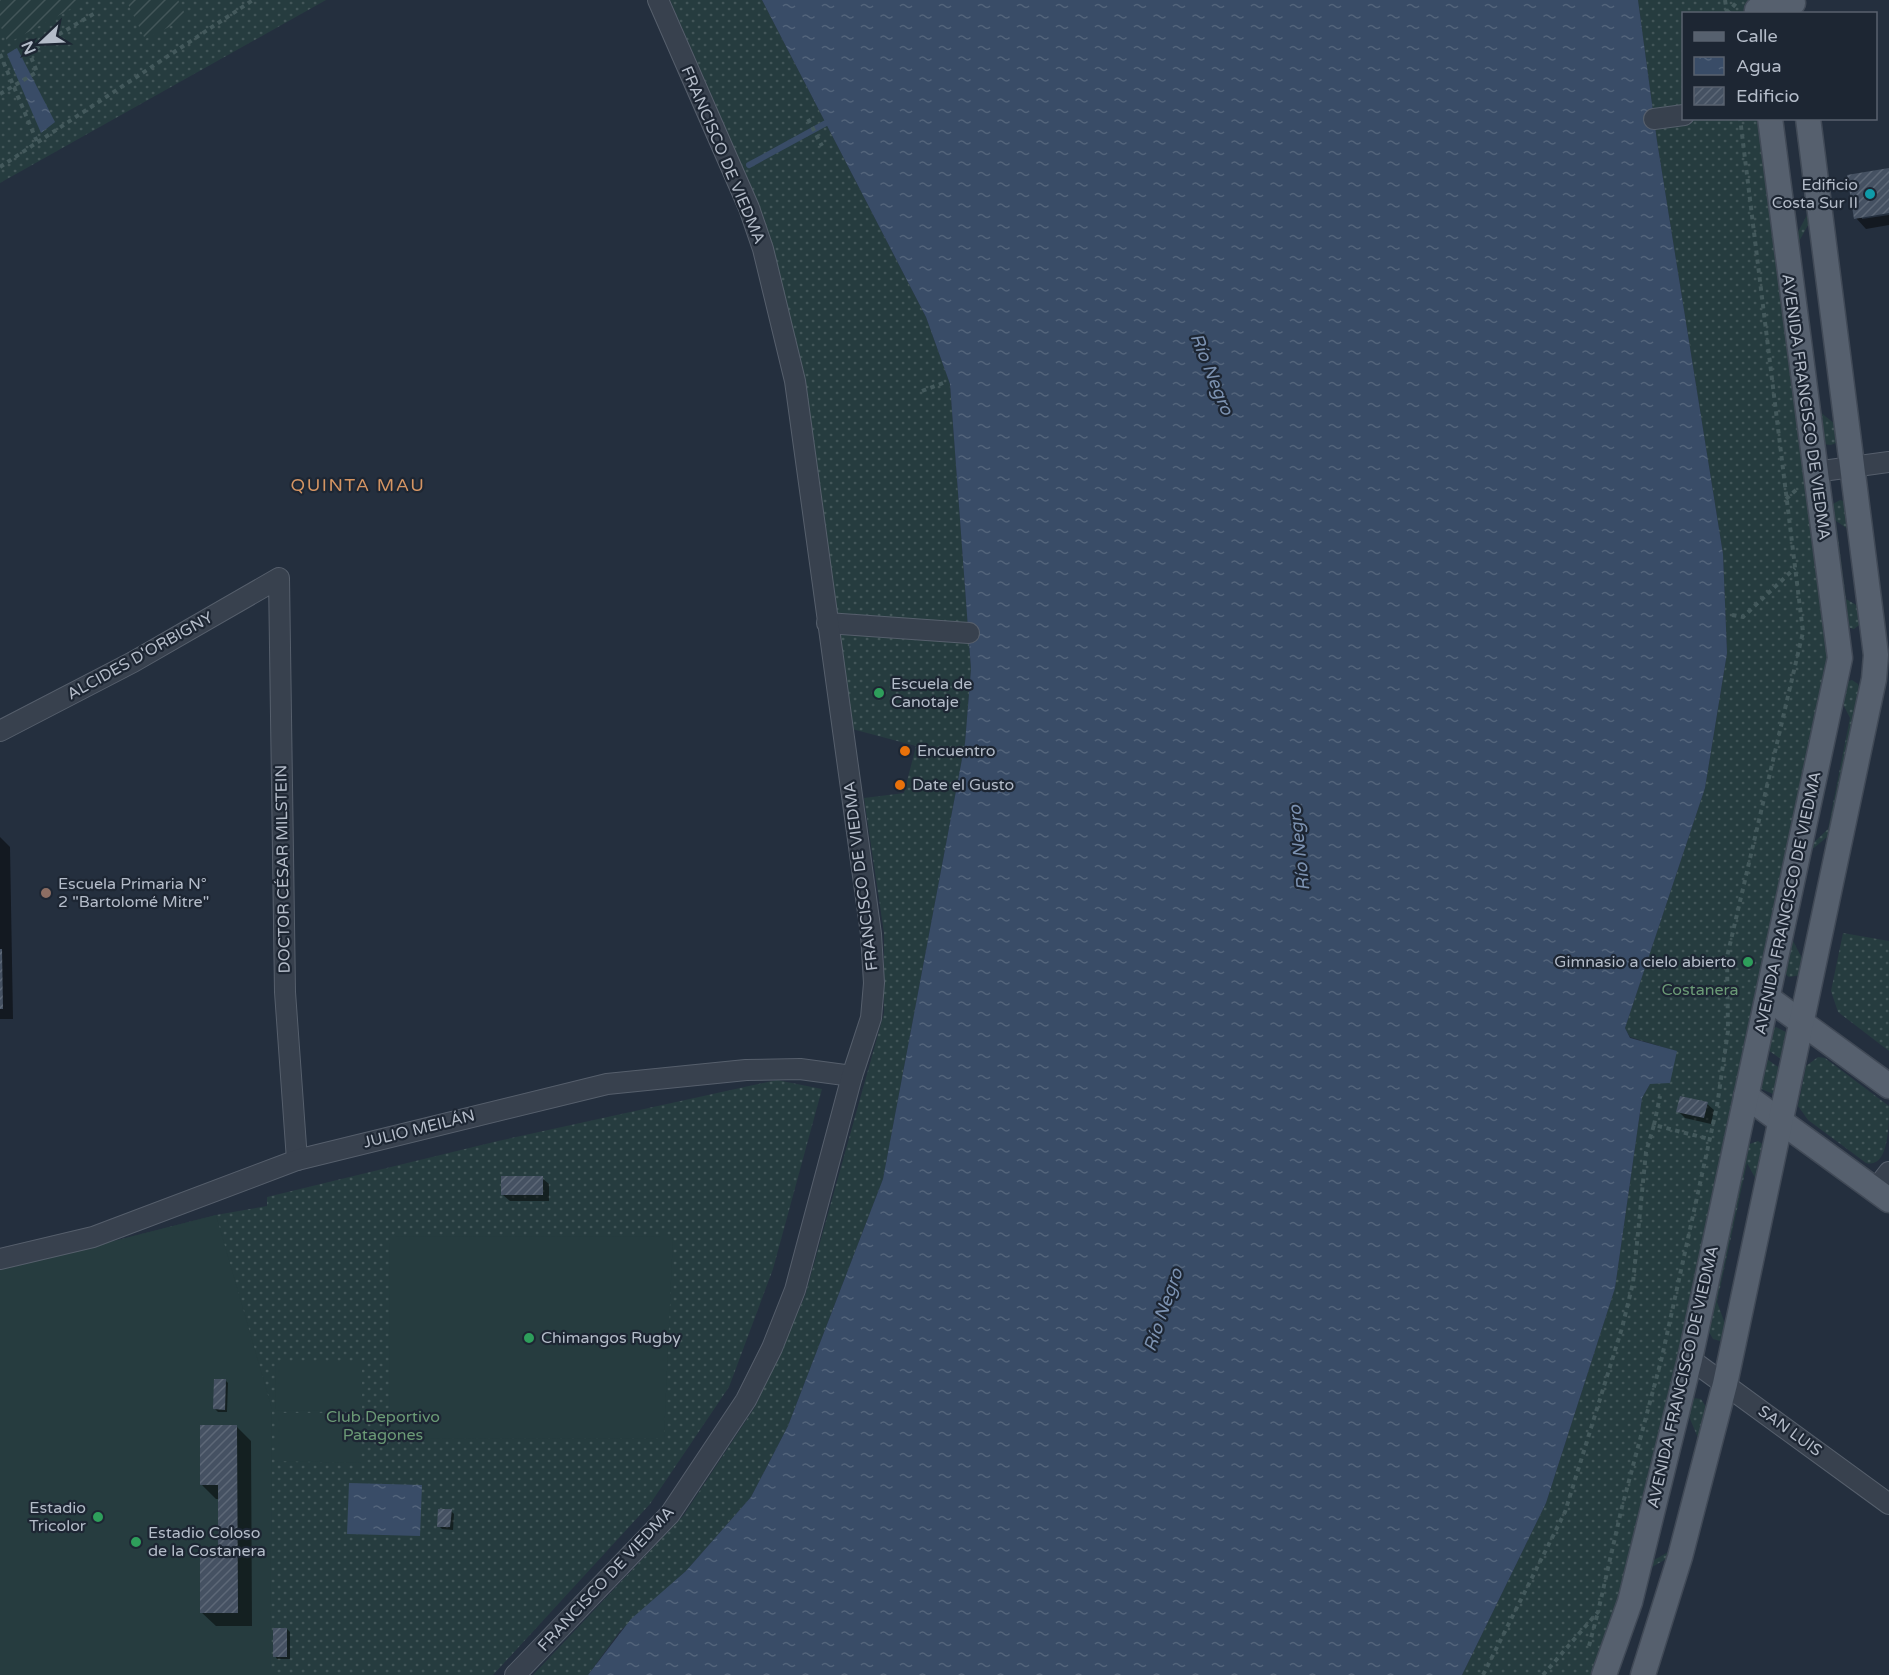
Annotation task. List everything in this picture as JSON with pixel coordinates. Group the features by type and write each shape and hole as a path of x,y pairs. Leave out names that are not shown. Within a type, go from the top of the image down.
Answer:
{"main road":[{"path":"1752,6 1793,5"},
{"name":"AVENIDA FRANCISCO DE VIEDMA","path":"1604,1675 1630,1602 1690,1359 1840,658 1770,120"},
{"path":"1643,1675 1680,1557 1725,1384 1874,679 1876,655 1854,467 1808,120"},
{"path":"1840,658 1876,655"},
{"path":"1767,998 1889,1086"},
{"path":"1746,1096 1884,1187"}],"street":[{"name":"FRANCISCO DE VIEDMA","path":"515,1675 670,1514 746,1401 795,1290 852,1077 871,1018 873,963 871,934 795,381 763,249 749,208 658,0"},
{"path":"1654,119 1682,115"},
{"path":"1815,472 1889,462"},
{"name":"ALCIDES D'ORBIGNY","path":"0,731 133,662 279,578"},
{"name":"DOCTOR CÉSAR MILSTEIN","path":"279,578 285,992 297,1160"},
{"path":"827,622 969,633"},
{"name":"JULIO MEILÁN","path":"0,1260 93,1237 297,1160 607,1084 778,1069 800,1069 852,1077"},
{"name":"SAN LUIS","path":"1690,1359 1889,1504"}],"path":[{"path":"0,167 38,144 252,0"},
{"path":"1733,12 1752,6"},
{"path":"0,94 37,72 29,52 95,13"},
{"path":"0,54 38,144"},
{"path":"808,119 822,146"},
{"path":"1543,1675 1598,1612 1622,1507 1662,1357 1709,1139 1728,1031 1727,957 1803,632 1740,120"},
{"path":"922,392 943,383"},
{"path":"1732,615 1743,617 1795,568"},
{"path":"1483,1675 1565,1512 1622,1328 1633,1283 1646,1152 1660,1096"},
{"path":"1654,1125 1709,1139"}],"green space":[{"path":"0,0 326,0 0,183"},
{"path":"0,0 87,0 8,43 0,25"},
{"path":"126,0 178,0 187,18 145,39"},
{"path":"670,0 762,0 926,317 950,384 971,669 965,743 883,1179 788,1426 751,1497 686,1571 620,1631 588,1675 533,1675 683,1516 755,1407 805,1296 884,1013 884,933 864,798 904,793 916,746 852,729 805,379 756,198"},
{"name":"Costanera","path":"1638,0 1748,0 1750,12 1682,12 1682,120 1762,120 1832,658 1682,1355 1622,1600 1596,1675 1462,1675 1546,1503 1615,1288 1642,1098 1676,1051 1630,1037 1625,1028 1705,788 1727,653 1723,554 1657,141"},
{"path":"1795,120 1800,120 1812,218 1797,245 1820,412 1840,428 1838,442 1831,445 1823,444 1792,243 1807,215"},
{"path":"1840,500 1847,502 1854,533 1836,521 1846,599 1863,609 1864,621 1854,629 1847,627 1830,511 1833,504"},
{"path":"1852,680 1858,684 1861,692 1833,832 1809,852 1792,939 1804,962 1801,975 1789,977 1784,973 1806,850 1828,829 1850,718 1838,694 1845,682"},
{"path":"1843,933 1889,941 1889,1051 1838,1012 1831,991"},
{"path":"1776,1027 1788,1033 1785,1062 1765,1048 1769,1030"},
{"path":"1764,1057 1784,1071 1779,1090 1773,1094 1759,1088"},
{"path":"1818,1057 1825,1058 1889,1106 1886,1144 1879,1159 1874,1163 1866,1163 1808,1120 1798,1106 1806,1066"},
{"name":"Club Deportivo Patagones","path":"777,1080 822,1089 773,1269 729,1387 650,1504 493,1675 0,1675 0,1270 216,1215 267,1206 267,1197 498,1141"},
{"path":"1758,1141 1764,1145 1759,1185 1747,1163 1717,1302 1728,1332 1720,1341 1713,1339 1706,1327 1744,1146"},
{"name":"Estadio Coloso de la Costanera","path":"216,1215 272,1409 270,1675 0,1675 0,1270"},
{"name":"Chimangos Rugby","path":"673,1236 664,1438 390,1439 389,1237"},
{"path":"276,1362 362,1362 362,1411 275,1410"},
{"path":"1693,1398 1701,1399 1710,1413 1673,1555 1652,1567 1641,1607 1617,1675 1612,1675 1647,1564 1670,1551 1698,1438 1685,1407"},
{"path":"275,1413 361,1413 361,1463 275,1461"}],"water":[{"name":"Río Negro","path":"762,0 1638,0 1657,141 1723,554 1727,653 1705,788 1625,1028 1630,1038 1677,1051 1670,1083 1650,1084 1642,1098 1615,1288 1546,1503 1462,1675 588,1675 631,1619 686,1571 751,1497 788,1426 883,1179 965,743 971,669 950,384 926,317"},
{"path":"17,48 55,122 41,133 7,54"},
{"path":"349,1483 422,1485 420,1536 347,1534"}],"building":[{"name":"Edificio Costa Sur II","path":"1889,168 1889,213 1854,219 1847,175"},
{"path":"0,949 2,949 3,1009 0,1009"},
{"path":"1680,1096 1708,1102 1704,1118 1676,1112"},
{"path":"501,1176 543,1176 543,1195 501,1195"},
{"path":"214,1379 226,1379 225,1410 213,1409"},
{"path":"200,1425 237,1425 238,1613 200,1613 200,1550 218,1550 218,1485 200,1485"},
{"path":"438,1509 452,1509 450,1527 437,1527"},
{"path":"273,1628 287,1628 287,1657 273,1657"}],"waterway":[{"path":"749,165 826,123"}],"place":[{"name":"Edificio Costa Sur II","path":"1870,194"},
{"name":"Escuela de Canotaje","path":"879,693"},
{"name":"Encuentro","path":"905,751"},
{"name":"Date el Gusto","path":"900,785"},
{"name":"Escuela Primaria N° 2 \"Bartolomé Mitre\"","path":"46,893"},
{"name":"Gimnasio a cielo abierto","path":"1748,962"},
{"name":"Chimangos Rugby","path":"529,1338"},
{"name":"Estadio Tricolor","path":"98,1517"},
{"name":"Estadio Coloso de la Costanera","path":"136,1542"}],"district":[{"name":"QUINTA MAU","path":"358,485"}]}
